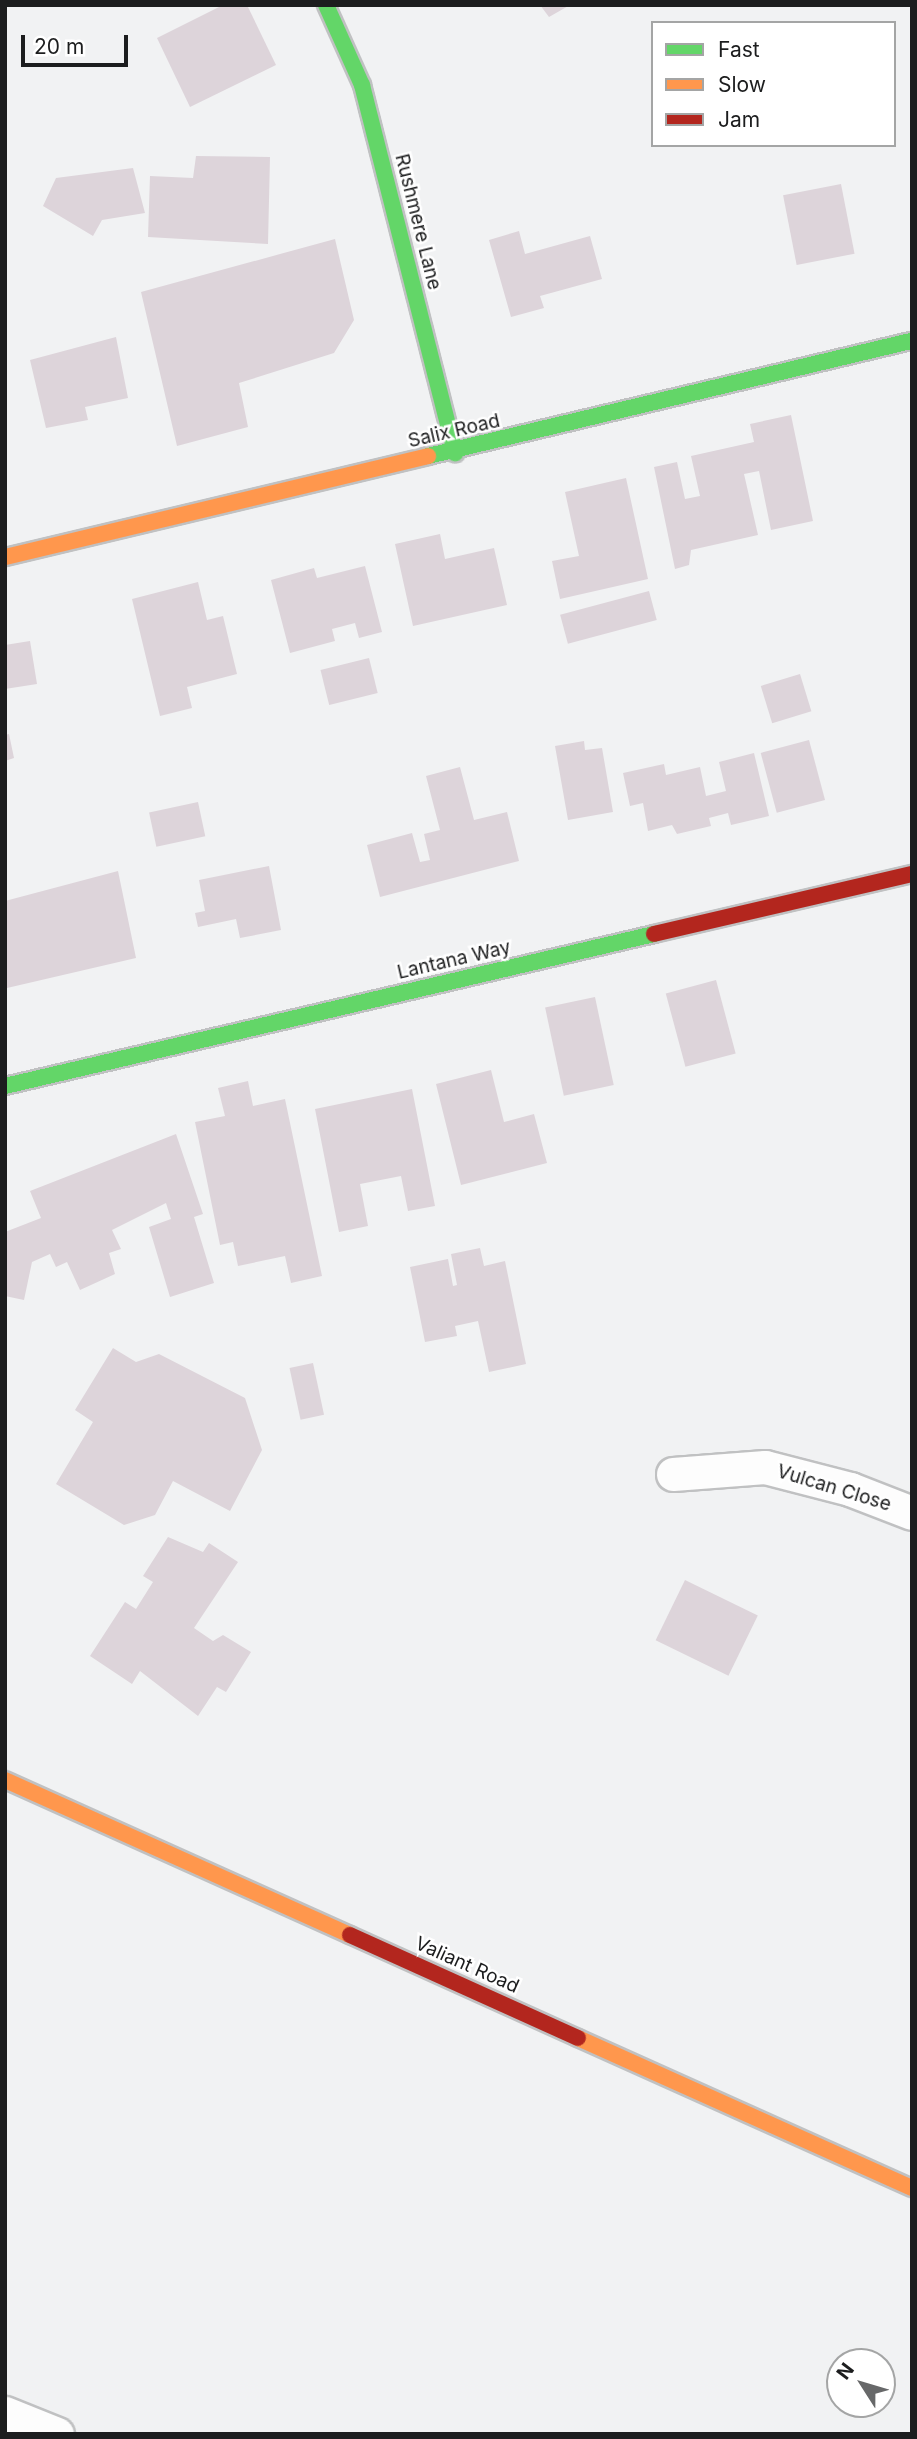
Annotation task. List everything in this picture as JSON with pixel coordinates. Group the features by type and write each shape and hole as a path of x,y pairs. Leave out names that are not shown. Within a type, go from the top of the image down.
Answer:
{"street":[{"name":"Rushmere Lane","path":"326,5 362,85 456,453"},
{"name":"Salix Road","path":"5,557 456,453 912,341"},
{"name":"Lantana Way","path":"5,1086 912,874"},
{"name":"Vulcan Close","path":"673,1474 765,1467 850,1489 912,1513"},
{"name":"Valiant Road","path":"5,1780 912,2188"},
{"path":"5,2413 57,2434"}],"building":[{"path":"223,5 247,5 276,65 190,107 157,38"},
{"path":"540,5 570,5 549,17"},
{"path":"196,156 270,157 268,244 148,237 150,176 193,178"},
{"path":"133,168 145,213 102,220 93,236 43,206 56,178"},
{"path":"841,184 855,254 797,265 783,195"},
{"path":"519,231 525,254 590,236 602,279 540,296 544,308 511,317 489,240"},
{"path":"335,239 354,320 334,353 239,383 248,427 177,446 141,292"},
{"path":"116,337 128,398 85,407 88,420 46,428 30,360"},
{"path":"791,415 813,521 771,530 759,471 744,474 758,535 691,550 689,565 675,569 654,467 677,462 685,499 700,496 691,456 754,442 750,424"},
{"path":"626,478 648,579 560,599 552,561 579,556 565,492"},
{"path":"440,534 445,559 494,548 507,605 413,626 395,544"},
{"path":"365,566 382,632 359,638 355,623 332,629 335,641 290,653 271,580 314,568 317,578"},
{"path":"198,582 207,620 223,616 237,674 187,687 192,708 160,716 132,599"},
{"path":"649,591 657,620 568,644 560,615"},
{"path":"30,641 37,684 5,689 5,645"},
{"path":"369,658 378,693 329,705 320,670"},
{"path":"800,674 811,711 772,723 761,686"},
{"path":"9,734 14,758 5,761 5,735"},
{"path":"809,740 825,800 777,813 761,753"},
{"path":"584,741 585,750 602,748 613,812 568,820 555,746"},
{"path":"754,753 769,816 731,825 728,813 709,818 711,826 677,834 672,825 648,831 643,803 630,806 623,773 664,764 666,775 700,767 706,796 726,791 719,762"},
{"path":"460,767 474,820 507,812 519,861 380,897 367,845 412,833 420,862 430,860 424,834 440,830 426,776"},
{"path":"198,802 205,836 156,847 149,812"},
{"path":"269,866 281,930 240,938 236,919 198,927 195,913 205,911 199,880"},
{"path":"118,871 136,958 7,988 5,901"},
{"path":"716,980 736,1053 685,1067 666,993"},
{"path":"595,997 614,1085 564,1096 545,1008"},
{"path":"491,1070 504,1122 534,1114 547,1163 461,1185 436,1084"},
{"path":"248,1081 253,1106 285,1099 322,1276 291,1283 285,1256 238,1266 233,1242 220,1245 195,1122 225,1116 218,1088"},
{"path":"412,1089 435,1206 408,1211 401,1176 360,1184 368,1226 339,1232 315,1109"},
{"path":"176,1134 203,1214 194,1217 214,1283 170,1297 149,1227 171,1219 166,1203 112,1230 121,1249 109,1253 115,1274 80,1290 67,1262 56,1267 50,1254 32,1262 24,1300 5,1296 5,1232 41,1218 30,1191"},
{"path":"480,1248 484,1266 505,1261 526,1364 489,1372 478,1321 455,1326 457,1336 425,1342 410,1267 448,1259 453,1286 457,1285 451,1254"},
{"path":"113,1348 136,1362 159,1354 245,1398 262,1450 230,1511 173,1481 155,1515 124,1525 56,1484 93,1422 75,1410"},
{"path":"313,1363 324,1415 301,1420 290,1368"},
{"path":"168,1537 203,1552 209,1543 238,1562 194,1628 213,1641 223,1635 251,1652 226,1692 217,1687 198,1716 140,1671 132,1684 90,1656 125,1602 136,1609 153,1582 143,1576"},
{"path":"685,1580 758,1616 728,1676 656,1640"}],"traffic: fast":[{"path":"326,5 362,85 455,453"},
{"path":"428,456 912,341"},
{"path":"5,1086 654,934"}],"traffic: slow":[{"path":"5,557 428,456"},
{"path":"5,1780 350,1935"},
{"path":"578,2038 912,2188"}],"traffic: jam":[{"path":"654,934 912,874"},
{"path":"350,1935 578,2038"}]}
